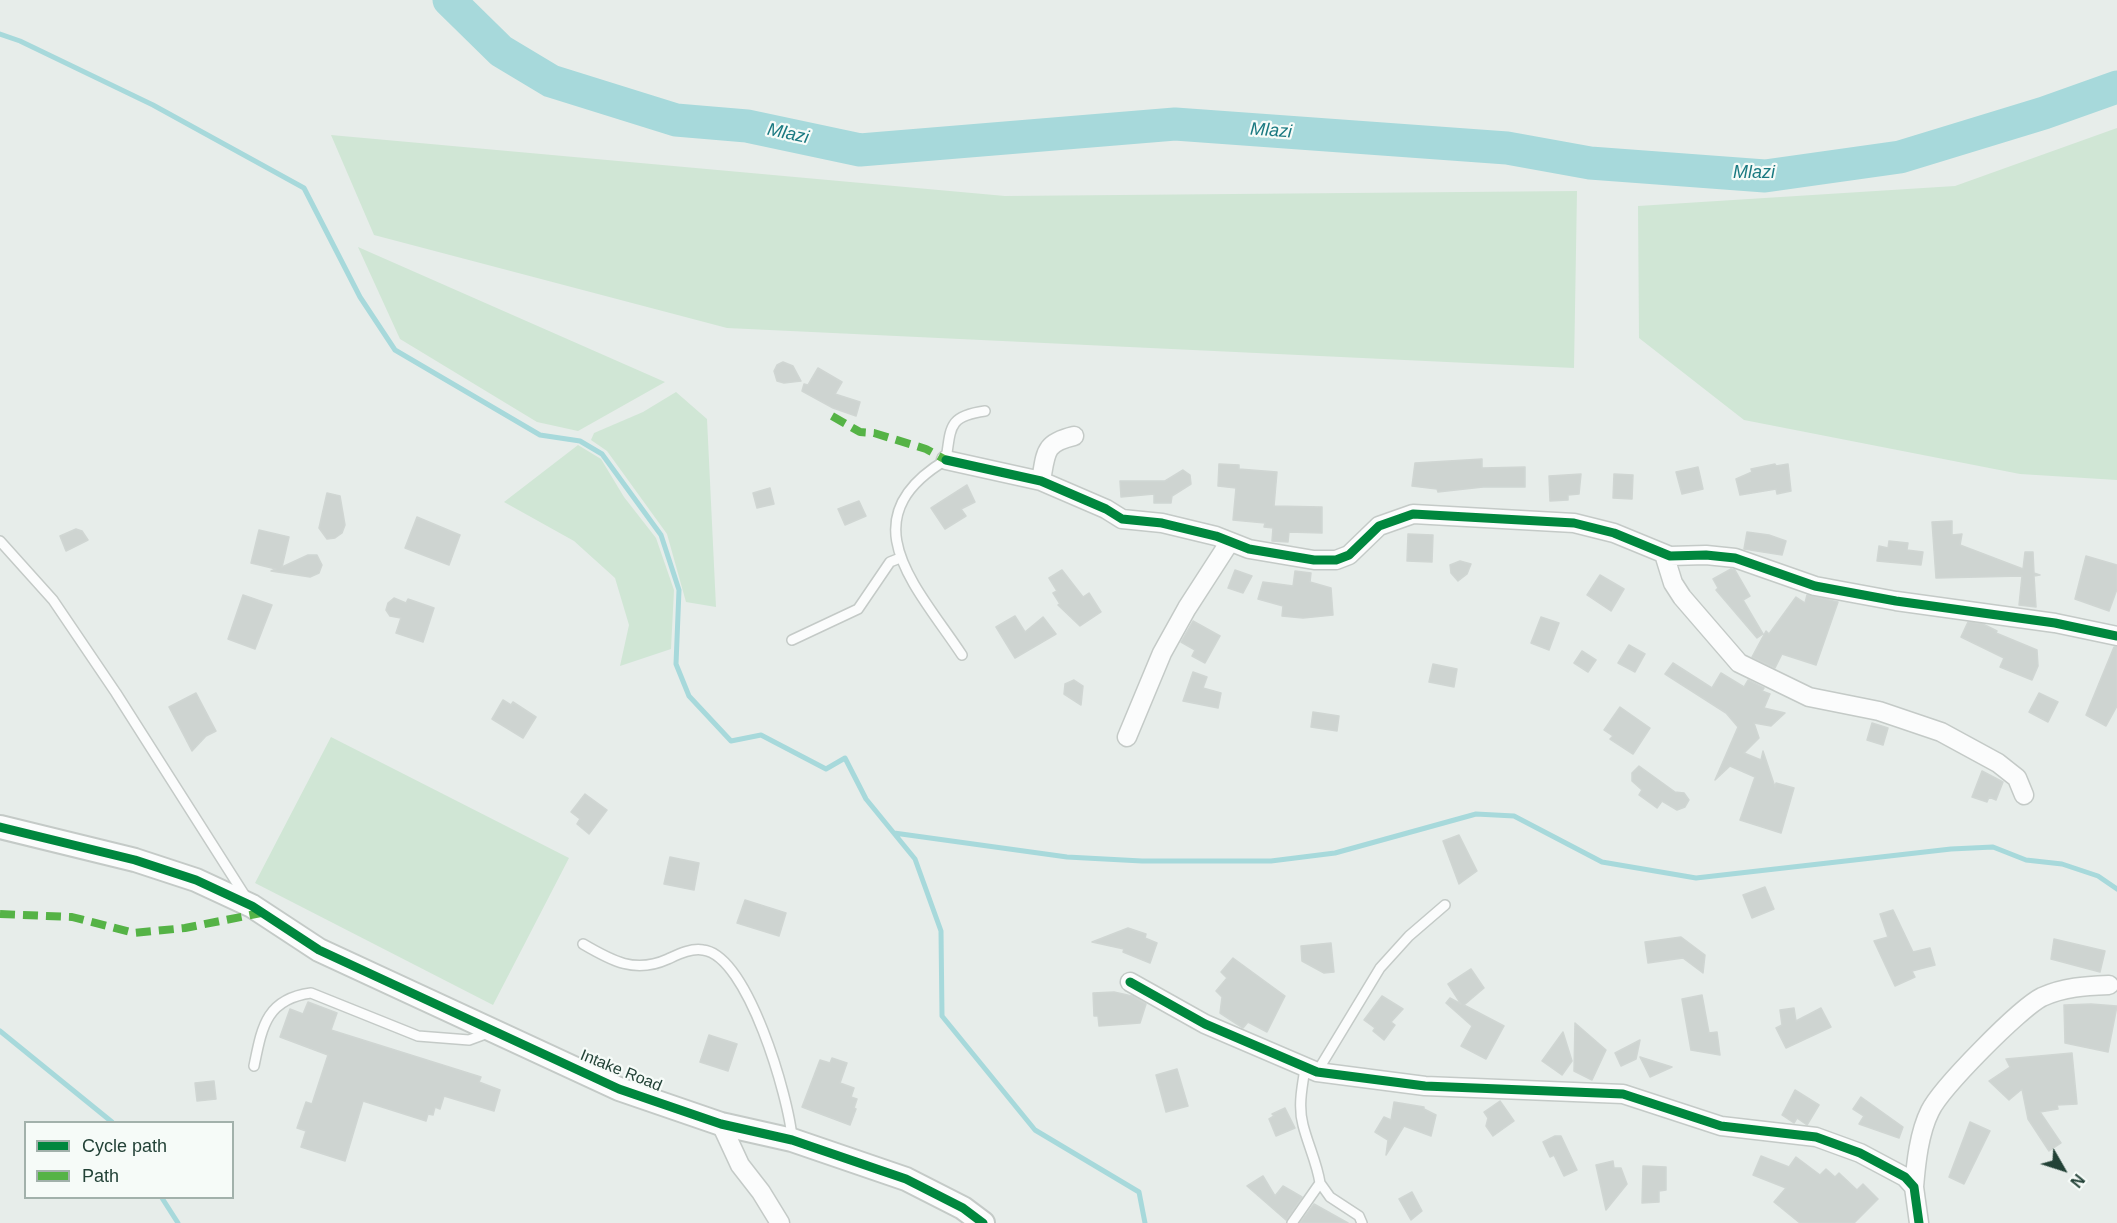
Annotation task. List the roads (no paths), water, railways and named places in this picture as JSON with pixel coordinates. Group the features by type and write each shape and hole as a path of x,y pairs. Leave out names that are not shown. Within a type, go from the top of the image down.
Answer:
{"street":[{"path":"1041,482 1050,447 1056,441 1074,436"},
{"path":"946,460 1041,482 1106,508 1122,519 1162,523 1216,536 1249,549 1314,560 1336,560 1353,552 1379,526 1413,514 1574,523 1614,533 1664,554 1735,558 1815,586 1896,602 2055,623 2117,636"},
{"path":"1126,737 1162,653 1186,608 1229,543"},
{"path":"1664,554 1673,583 1682,597 1739,663 1809,697 1879,711 1941,732 1998,763 2018,778 2024,795"},
{"name":"Intake Road","path":"0,827 135,860 196,880 257,909 319,950 490,1032 619,1089 721,1124 792,1140 906,1179 963,1208 983,1223"},
{"path":"1130,982 1205,1024 1311,1071 1425,1086 1623,1094 1721,1126 1816,1137 1860,1153 1892,1169 1905,1177 1914,1187"},
{"path":"1919,1223 1914,1187 1923,1131 1930,1111 1941,1095 2006,1025 2039,999 2073,987 2109,985"},
{"path":"721,1124 740,1165 761,1192 780,1223"}],"lane":[{"path":"962,655 900,558 895,538 894,518 902,500 926,472 946,460 950,432 956,421 964,414 985,411"},
{"path":"0,541 59,610 257,909"},
{"path":"792,640 858,609 890,562 900,558"},
{"path":"1362,1223 1359,1216 1330,1197 1320,1183 1318,1167 1302,1123 1301,1090 1311,1071 1385,962 1409,936 1445,905"},
{"path":"583,944 615,963 628,967 643,967 692,950 705,950 732,968 754,1009 768,1046 790,1113 792,1140"},
{"path":"254,1066 267,1018 280,1002 293,996 311,993 418,1036 469,1040 490,1032"},
{"path":"1292,1223 1320,1183"}],"waterway":[{"name":"Mlazi","path":"449,0 501,51 551,81 676,120 747,126 860,150 1175,124 1507,148 1590,163 1765,176 1900,157 2044,113 2117,87"},
{"path":"0,34 20,41 153,105 304,188 360,297 395,350 540,435 580,441 602,454 661,535 679,590 676,664 689,696 731,741 761,735 826,769 845,758 866,799 915,859 941,931 942,1016 1035,1130 1139,1192 1145,1223"},
{"path":"894,833 1067,857 1142,861 1271,861 1335,853 1476,814 1514,816 1602,862 1696,878 1951,849 1993,847 2026,860 2062,864 2098,876 2117,889"},
{"path":"0,1031 111,1121"},
{"path":"163,1199 178,1223"}]}
